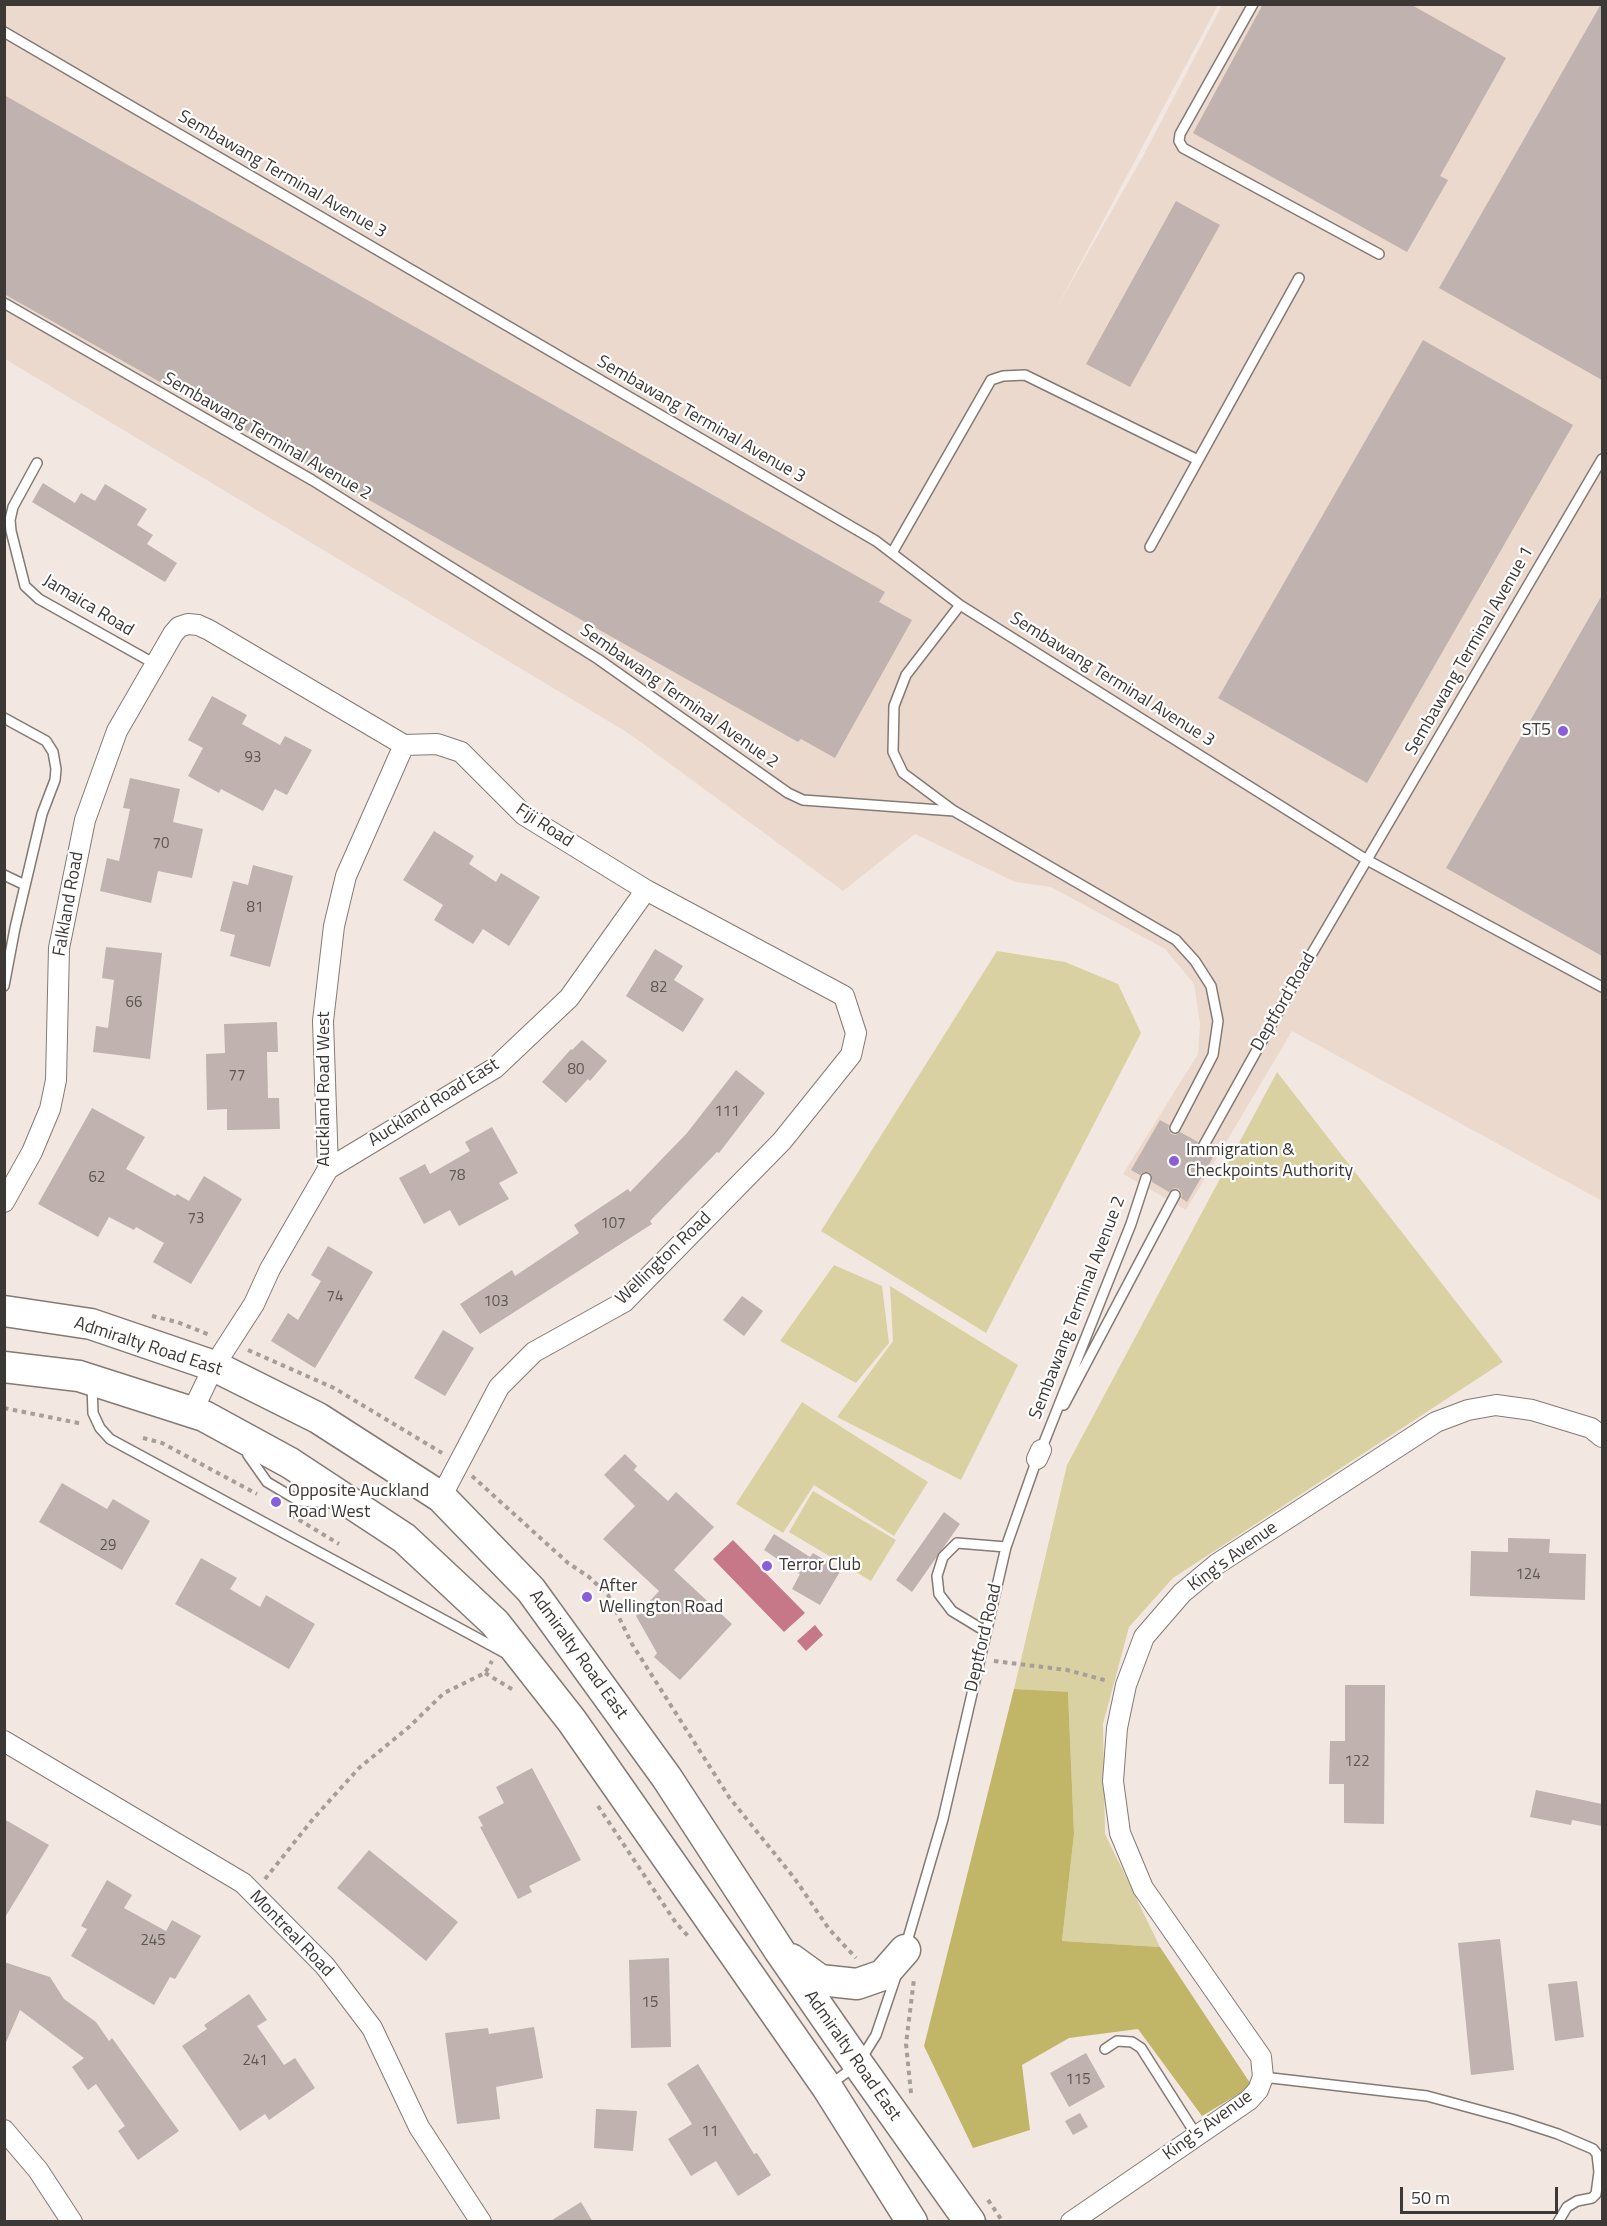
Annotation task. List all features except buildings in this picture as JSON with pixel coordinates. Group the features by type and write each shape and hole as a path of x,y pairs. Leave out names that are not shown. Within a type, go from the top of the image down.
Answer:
{"main road":[{"name":"Admiralty Road East","path":"4,1311 91,1324 214,1366 318,1418 441,1497 531,1590 668,1778 779,1950 970,2222"},
{"path":"4,1367 79,1376 204,1416 243,1436 354,1504 404,1538 495,1623 572,1721 827,2087 912,2222"},
{"path":"779,1950 820,1980 856,1984 883,1975 905,1950"}],"street":[{"name":"Falkland Road","path":"4,1202 32,1152 50,1109 56,1080 58,948 85,820 117,731 172,634 179,627 188,624 209,630 404,745"},
{"name":"Fiji Road","path":"404,745 437,744 461,752 524,815 646,890 844,996 856,1033"},
{"name":"Auckland Road West","path":"192,1412 214,1366 254,1304 270,1269 328,1169 323,1022 334,926 346,876 404,745"},
{"name":"Auckland Road East","path":"328,1169 495,1068 568,998 646,890"},
{"name":"Wellington Road","path":"441,1497 499,1387 534,1352 624,1302 782,1141 851,1055 856,1033"},
{"name":"King's Avenue","path":"1071,2222 1249,2100 1258,2090 1263,2077 1261,2057 1143,1888 1120,1833 1113,1781 1117,1728 1126,1685 1144,1637 1182,1593 1208,1571 1436,1422 1468,1410 1496,1406 1532,1410 1591,1428 1602,1437"},
{"name":"Montreal Road","path":"4,1741 243,1883 254,1894 325,1966 372,2028 419,2127 481,2222"},
{"path":"4,2130 38,2170 72,2222"}],"lane":[{"path":"1253,4 1180,134 1179,141 1183,148 1379,254"},
{"name":"Sembawang Terminal Avenue 3","path":"4,33 865,535 960,604 1367,860 1602,987"},
{"path":"1150,548 1299,278"},
{"name":"Sembawang Terminal Avenue 2","path":"4,303 312,480 578,646 788,793 803,800 954,810 1176,940 1195,961 1211,986 1218,1021 1213,1055 1175,1128"},
{"path":"892,554 991,380 1003,376 1025,375 1198,460"},
{"name":"Sembawang Terminal Avenue 1","path":"1367,860 1602,459"},
{"name":"Jamaica Road","path":"37,463 13,507 10,520 25,586 39,598 155,664"},
{"path":"954,810 903,773 893,752 894,706 906,675 960,604"},
{"path":"4,718 46,741 53,752 56,769 55,780 42,814 4,986"},
{"name":"Deptford Road","path":"1204,1145 1287,996 1367,860"},
{"path":"4,874 25,885"},
{"name":"Sembawang Terminal Avenue 2","path":"1039,1454 1131,1224 1146,1178"},
{"name":"Deptford Road","path":"827,2087 858,2064 876,2035 905,1950 943,1819 1006,1547 1039,1454 1175,1195"},
{"path":"91,1380 93,1413 100,1428 110,1439 525,1664"},
{"path":"985,1631 952,1611 939,1594 938,1576 943,1557 957,1543 1006,1547"},
{"path":"1105,2049 1117,2041 1132,2042 1141,2048 1197,2136"},
{"path":"1263,2077 1427,2096 1512,2119 1558,2134 1593,2150 1597,2154 1599,2172 1596,2194 1592,2198 1577,2201 1567,2207 1558,2222"}],"path":[{"path":"459,1464 568,1563 589,1577 608,1595 632,1644 729,1797 795,1879 829,1929 860,1962"},
{"path":"254,1894 313,1819 359,1768 444,1693 486,1673 498,1650"},
{"path":"979,1659 1067,1670 1126,1685"}],"shaded area":[{"path":"4,5 1218,5 1057,307 1143,156 1222,5 1602,5 1602,595 1447,867 1602,956 1602,1201 1292,1031 1186,1210 1123,1174 1198,1054 1200,1024 1194,984 1165,949 1051,887 1015,882 915,834 843,891 628,733 5,359"},
{"path":"997,951 1065,962 1118,984 1141,1033 986,1333 821,1231"},
{"path":"1277,1072 1503,1362 1173,1578 1129,1627 1103,1724 1105,1834 1160,1947 1062,1941 1074,1834 1068,1693 1014,1689 1067,1465"},
{"path":"834,1265 882,1286 889,1343 856,1383 780,1341"},
{"path":"890,1286 1018,1365 961,1480 837,1417 893,1341"},
{"path":"802,1402 928,1482 894,1536 814,1485 783,1533 736,1504"},
{"path":"813,1491 896,1540 871,1581 789,1532"},
{"path":"733,1540 805,1613 784,1632 713,1559"},
{"path":"815,1625 823,1635 806,1651 797,1641"},
{"path":"1014,1689 1068,1692 1074,1834 1062,1941 1160,1947 1252,2086 1202,2116 1138,2029 1069,2038 1022,2065 1030,2130 973,2148 924,2046"}],"place":[{"name":"ST5","path":"1563,731"},
{"name":"Immigration & Checkpoints Authority","path":"1174,1161"},
{"name":"Opposite Auckland Road West","path":"276,1502"},
{"name":"Terror Club","path":"767,1566"},
{"name":"After Wellington Road","path":"587,1597"}]}
